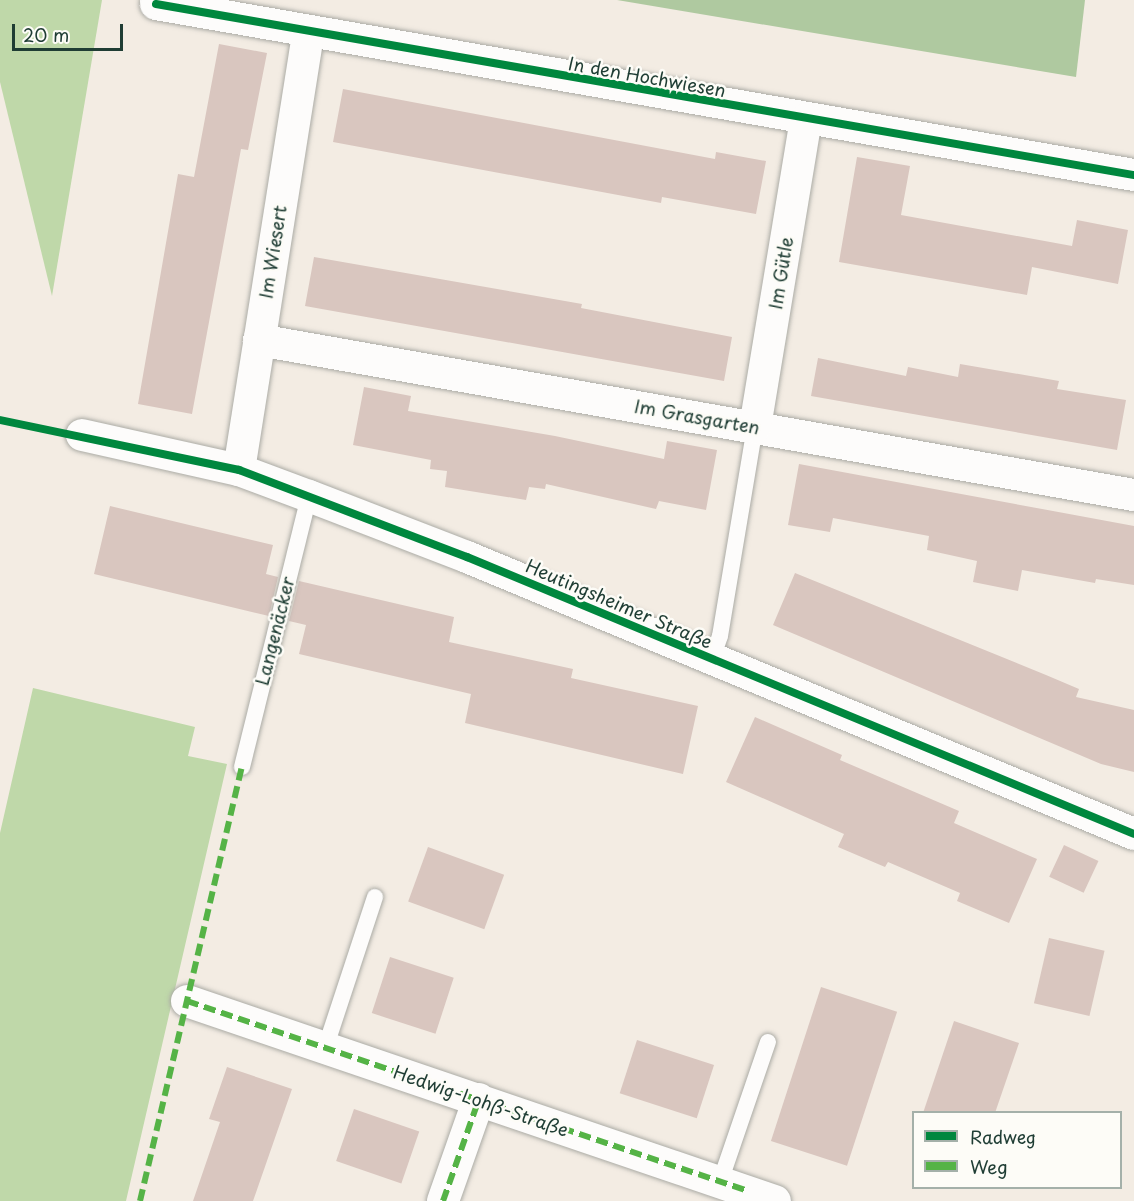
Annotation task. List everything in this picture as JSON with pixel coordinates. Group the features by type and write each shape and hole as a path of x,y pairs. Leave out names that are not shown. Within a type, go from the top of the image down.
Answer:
{"street":[{"name":"In den Hochwiesen","path":"148,2 308,33 1134,175"},
{"name":"Im Wiesert","path":"239,470 308,33"},
{"name":"Im Gütle","path":"755,428 806,120"},
{"name":"Im Grasgarten","path":"259,340 1134,495"},
{"name":"Heutingsheimer Straße","path":"82,435 239,470 309,496 712,659 1134,834"},
{"name":"Hedwig-Lohß-Straße","path":"187,1001 775,1201"},
{"path":"443,1201 479,1099"}],"lane":[{"path":"712,659 720,636 755,428"},
{"name":"Langenäcker","path":"242,766 309,496"},
{"path":"325,1049 375,897"},
{"path":"720,1182 768,1042"}],"green space":[{"path":"0,0 102,0 52,296 0,82"},
{"path":"617,0 1085,0 1076,77"},
{"path":"33,688 195,727 188,756 227,764 126,1201 0,1201 0,833"}],"building":[{"path":"219,44 267,53 248,150 241,149 192,414 138,404 178,174 194,177"},
{"path":"343,89 715,159 716,152 766,161 756,214 662,197 661,203 333,142"},
{"path":"857,157 910,166 901,215 1072,246 1077,220 1128,230 1118,284 1032,267 1027,295 839,262"},
{"path":"314,257 582,304 581,308 732,337 724,381 305,306"},
{"path":"818,358 906,376 908,367 958,377 960,364 1059,381 1057,389 1126,400 1117,450 811,396"},
{"path":"364,387 411,396 408,411 555,436 664,459 667,441 717,450 706,510 659,501 656,509 546,484 545,489 529,487 526,500 445,487 447,471 430,469 431,460 353,445"},
{"path":"799,464 1134,526 1134,585 1096,579 1095,583 1022,570 1018,591 973,582 977,561 927,550 929,536 833,518 830,532 788,525"},
{"path":"110,506 273,545 266,574 278,577 269,616 94,574"},
{"path":"795,573 1079,689 1076,697 1134,710 1134,772 1101,764 773,625"},
{"path":"299,581 454,617 449,642 573,669 571,678 698,706 683,774 465,723 471,694 299,654 306,625 289,621"},
{"path":"755,717 842,755 840,760 959,811 954,823 1037,859 1009,923 957,901 960,893 888,862 885,867 838,847 844,834 726,782"},
{"path":"1064,845 1098,861 1084,893 1049,877"},
{"path":"428,847 504,875 484,929 408,902"},
{"path":"1049,938 1105,951 1089,1016 1034,1003"},
{"path":"390,957 454,978 435,1034 372,1013"},
{"path":"821,987 897,1012 847,1166 771,1141"},
{"path":"954,1021 1019,1043 996,1111 924,1111"},
{"path":"637,1040 714,1065 697,1118 620,1093"},
{"path":"227,1067 292,1089 253,1201 193,1201 220,1122 209,1119"},
{"path":"354,1109 419,1131 401,1183 336,1161"}],"marked path":[{"path":"140,1201 242,767"},
{"path":"187,1001 745,1190"},
{"path":"443,1201 479,1099"}],"cycle path":[{"path":"156,4 1134,175"},
{"path":"0,420 239,470 467,557 1134,834"}]}
